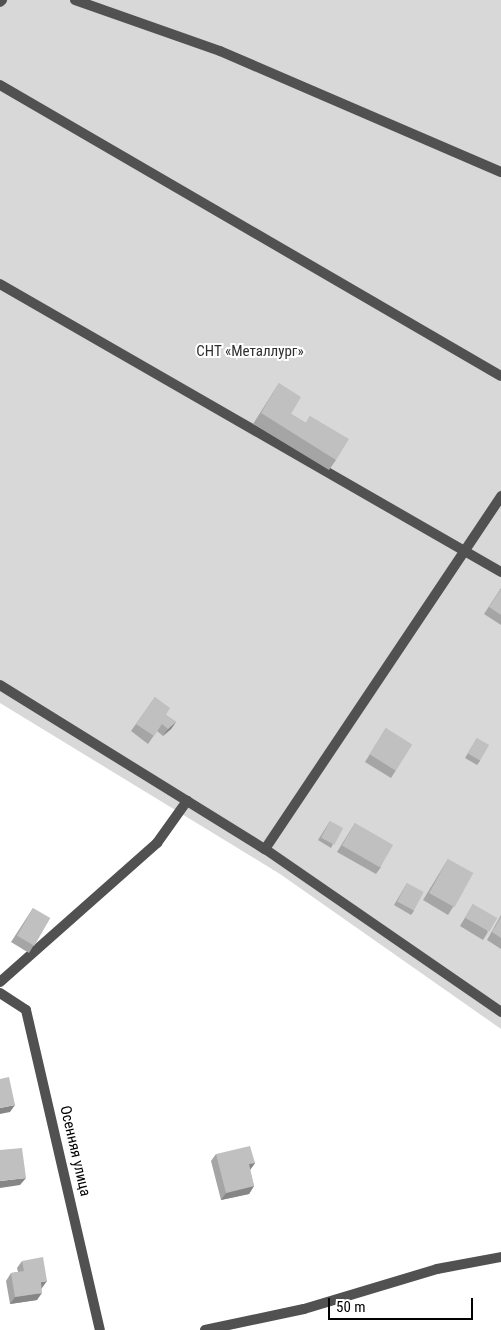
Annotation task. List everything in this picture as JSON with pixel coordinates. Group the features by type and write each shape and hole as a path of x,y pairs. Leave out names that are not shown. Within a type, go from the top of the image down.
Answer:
{"street":[{"path":"75,0 220,51 501,172"},
{"path":"0,85 501,376"},
{"path":"0,284 464,553 501,572"},
{"path":"265,849 501,496"},
{"path":"0,685 265,849 501,1012"},
{"path":"0,982 157,843 187,801"},
{"name":"Осенняя улица","path":"0,993 26,1010 100,1330"},
{"path":"205,1330 304,1309 437,1269 501,1257"}],"green space":[{"name":"СНТ «Металлург»","path":"0,0 501,0 501,1029 280,874 0,703"}],"building":[{"path":"279,383 301,397 291,414 306,423 310,416 349,439 336,460 261,413"},
{"path":"501,589 501,615 489,607"},
{"path":"155,697 170,708 166,715 176,722 168,729 162,724 154,736 136,724"},
{"path":"386,728 412,744 396,771 370,754"},
{"path":"477,738 489,745 480,761 468,754"},
{"path":"330,821 343,828 334,845 321,838"},
{"path":"355,823 393,845 380,868 342,846"},
{"path":"448,859 473,873 454,907 429,893"},
{"path":"407,883 424,892 414,910 397,902"},
{"path":"473,904 497,918 489,932 465,918"},
{"path":"33,908 50,918 34,946 17,936"},
{"path":"501,917 501,938 492,932"},
{"path":"9,1077 15,1105 0,1108 0,1079"},
{"path":"250,1146 255,1163 249,1164 254,1186 226,1193 216,1154"},
{"path":"22,1148 26,1178 0,1181 0,1150"},
{"path":"43,1257 47,1281 41,1282 42,1293 15,1297 11,1273 24,1271 22,1261"}]}
